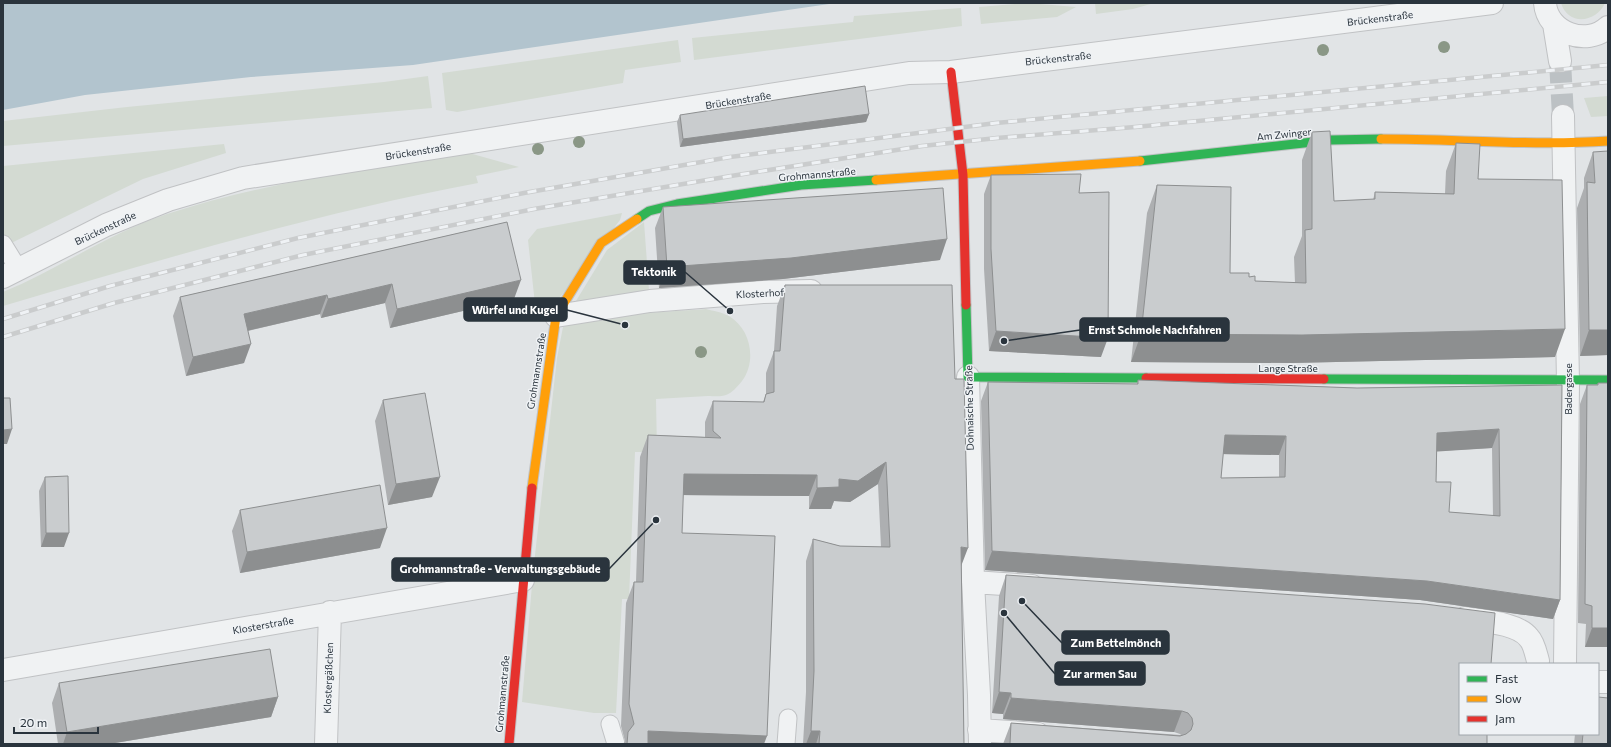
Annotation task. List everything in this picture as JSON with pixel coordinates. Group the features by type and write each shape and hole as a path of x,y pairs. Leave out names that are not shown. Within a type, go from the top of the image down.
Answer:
{"street":[{"name":"Brückenstraße","path":"11,274 106,225 168,200 243,178 909,73 952,72 1492,3"},
{"path":"1544,3 1548,16 1554,24 1565,32 1578,36 1592,36 1608,27"},
{"path":"1554,24 1560,61"},
{"name":"Dohnaische Straße","path":"952,72 963,175 973,582 980,737"},
{"name":"Badergasse","path":"1563,116 1565,144 1568,382 1564,663"},
{"name":"Am Zwinger","path":"963,175 1112,164 1331,140 1429,139 1565,144 1608,141"},
{"name":"Grohmannstraße","path":"509,744 523,580 538,433 556,316 601,243 649,211 677,204 801,185 963,175"},
{"path":"942,286 966,286"},
{"name":"Klosterhof","path":"556,316 650,301 763,292 833,290"},
{"name":"Lange Straße","path":"968,377 1568,382 1608,380"},
{"name":"Klosterstraße","path":"3,670 330,612 523,580"},
{"path":"973,582 1053,588"},
{"name":"Klostergäßchen","path":"326,744 330,612"},
{"path":"1449,616 1494,622 1514,628 1529,637 1538,661"},
{"path":"980,737 1057,736"}],"lane":[{"path":"3,244 11,274"},
{"path":"786,744 788,718"},
{"path":"610,724 616,744"}],"shaded area":[{"path":"1028,3 1076,7 1057,17 981,24 979,7"},
{"path":"1095,3 1154,3 1133,9 1096,14"},
{"path":"1561,3 1605,3 1601,10 1595,15 1582,19 1570,16"},
{"path":"961,8 962,26 694,60 692,38 853,22 854,16"},
{"path":"678,40 681,62 625,70 623,83 457,112 446,110 442,73"},
{"path":"428,76 432,108 3,146 3,121 127,107 384,82"},
{"path":"1608,96 1608,116 1591,117 1584,98"},
{"path":"224,144 226,153 143,179 3,247 3,166"},
{"path":"469,153 519,167 476,176 478,183 358,208 239,238 3,306 3,292 44,273 125,231 167,214 241,193 279,185"},
{"path":"622,213 620,220 557,301 535,304 528,240 537,229"},
{"path":"644,222 649,290 605,298 576,301 607,250"},
{"path":"706,309 729,316 742,329 747,337 749,346 750,355 747,373 737,387 726,395 656,399 657,452 635,452 629,599 622,599 616,713 594,713 522,702 533,573 557,358 563,327 598,318 652,312"}],"water":[{"path":"3,3 836,3 413,65 251,77 85,95 3,110"}],"building":[{"path":"865,86 869,114 683,139 680,115"},
{"path":"1330,131 1334,201 1375,199 1375,192 1454,194 1456,143 1480,144 1478,179 1562,180 1565,329 1302,335 1141,334 1157,185 1231,187 1230,273 1249,273 1249,277 1255,276 1255,281 1306,283 1305,230 1312,229 1312,132"},
{"path":"1608,151 1608,330 1589,330 1587,182 1595,183 1593,152"},
{"path":"1081,174 1079,193 1109,192 1108,338 996,331 991,249 991,175"},
{"path":"943,188 947,239 791,258 667,267 663,207"},
{"path":"507,222 521,280 397,309 392,284 328,299 327,295 244,314 251,344 193,357 180,297"},
{"path":"785,285 952,285 955,379 964,379 968,548 961,547 964,744 819,744 820,731 811,731 814,671 813,539 840,546 890,547 886,462 858,481 839,479 839,487 817,488 817,475 684,474 682,533 775,536 767,736 648,731 648,744 627,744 628,732 634,724 629,704 634,582 643,582 648,435 721,438 713,431 713,401 764,402 766,394 774,392 774,351 780,351"},
{"path":"1138,380 1357,388 1562,385 1560,600 1427,581 992,551 988,382 1138,384","holes":["1499,429 1500,516 1449,512 1451,482 1436,482 1437,433","1225,435 1286,436 1285,477 1221,478"]},
{"path":"1598,383 1608,383 1608,628 1592,628 1592,606 1585,604 1587,385 1598,385"},
{"path":"425,393 440,477 396,484 383,400"},
{"path":"3,398 10,398 12,429 3,430"},
{"path":"68,476 69,533 46,533 45,477"},
{"path":"380,485 387,528 247,552 240,510"},
{"path":"1006,575 1425,604 1495,613 1491,663 1459,663 1459,735 1487,735 1487,744 1010,744 1011,723 1180,736 1191,730 1193,724 1192,718 1188,713 1182,711 1011,698 1011,693 999,692"},
{"path":"270,649 278,697 67,732 59,683"},
{"path":"1599,697 1608,698 1608,744 1582,744 1583,735 1599,735"}],"tunnel":[{"path":"1560,61 1563,116"}],"railway":[{"path":"3,319 110,286 298,238 524,193 730,157 996,123 1608,65"},
{"path":"3,337 114,303 303,255 534,209 731,176 922,146 1608,82"}],"traffic: fast":[{"path":"1140,161 1331,140 1381,139"},
{"path":"637,219 649,211 677,204 801,185 876,180"},
{"path":"966,305 968,377 1146,378"},
{"path":"1324,379 1608,380"}],"traffic: slow":[{"path":"1381,139 1523,143 1608,141"},
{"path":"876,180 1140,161"},
{"path":"532,488 556,316 601,243 637,219"}],"traffic: jam":[{"path":"951,72 963,175 966,305"},
{"path":"1146,378 1324,379"},
{"path":"509,744 532,488"}],"place":[{"name":"Tektonik","path":"730,311"},
{"name":"Würfel und Kugel","path":"625,325"},
{"name":"Ernst Schmole Nachfahren","path":"1004,341"},
{"name":"Grohmannstraße - Verwaltungsgebäude","path":"656,520"},
{"name":"Zum Bettelmönch","path":"1022,601"},
{"name":"Zur armen Sau","path":"1004,613"}]}
